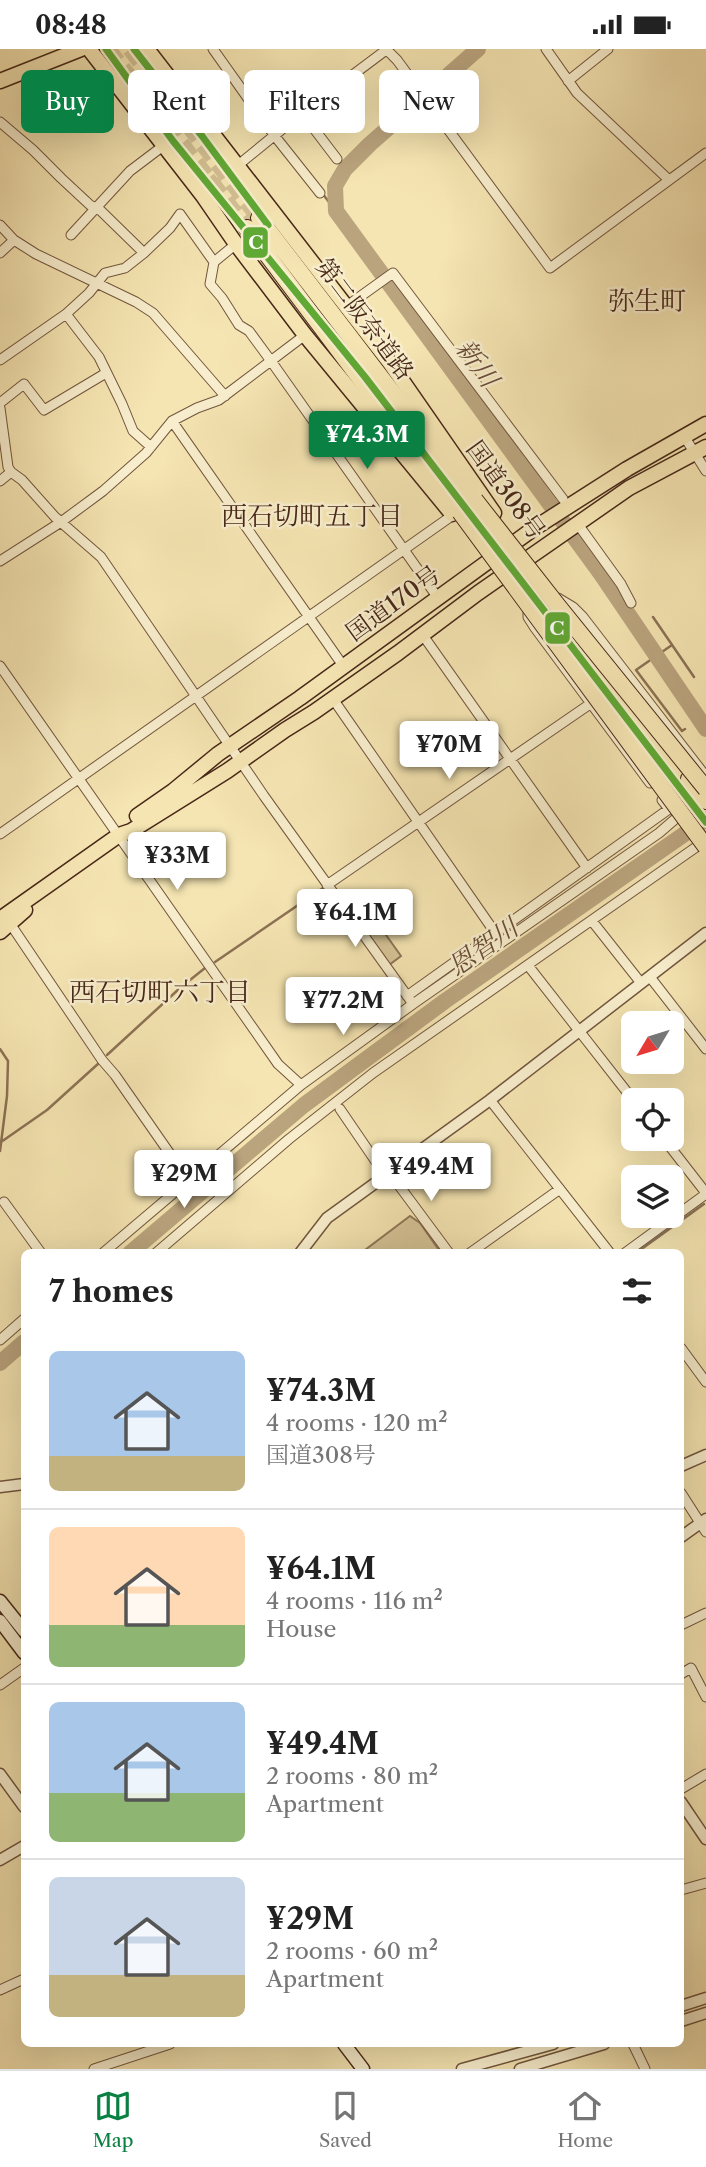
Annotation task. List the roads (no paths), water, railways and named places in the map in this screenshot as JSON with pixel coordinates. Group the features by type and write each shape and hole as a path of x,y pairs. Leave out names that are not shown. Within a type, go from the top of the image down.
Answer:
{"highway":[{"path":"0,81 81,49"},
{"path":"89,49 150,125 305,335 480,551 496,566 697,833"},
{"name":"国道308号","path":"147,49 182,100 348,306 514,545 705,783"},
{"path":"253,223 333,301 455,458"},
{"path":"253,223 306,322 424,479"},
{"name":"第二阪奈道路","path":"253,223 326,306 705,783"},
{"name":"第二阪奈道路","path":"253,223 313,317 697,833"},
{"name":"国道170号","path":"2,919 22,896 34,894 119,835 131,831 241,761 422,634 496,566 514,545 559,509 706,424"},
{"name":"国道170号","path":"119,835 126,824 173,791 230,745 438,598 496,566 527,558 629,488 700,450"},
{"path":"527,558 530,575 706,801"}],"main road":[{"path":"0,1601 21,1628"},
{"path":"0,1621 21,1651"},
{"path":"346,2047 363,2069"}],"street":[{"path":"213,49 274,135 320,193"},
{"path":"358,70 386,49 550,268 706,153"},
{"path":"546,49 577,93 668,180"},
{"path":"568,81 608,49"},
{"path":"0,123 33,150 95,209 101,211 144,253"},
{"path":"237,166 277,133"},
{"path":"317,133 337,159"},
{"path":"71,235 130,171 163,146"},
{"path":"0,361 66,314 89,293 105,273 125,268 144,253 170,228 180,214 214,262"},
{"path":"0,225 14,240 36,254 153,313 225,396"},
{"path":"0,253 14,240"},
{"path":"236,244 214,262 210,284 239,325 248,331 271,361 438,598"},
{"path":"348,306 393,274 559,509"},
{"path":"66,314 99,358 122,404 132,432 151,447"},
{"path":"0,561 103,491 151,447 172,421 219,400 305,335"},
{"path":"106,373 44,410 24,384 0,405 8,467 55,517 101,557 327,885 410,1000"},
{"path":"172,421 344,667"},
{"path":"684,436 700,450 706,471"},
{"path":"0,481 11,472"},
{"path":"0,834 453,515"},
{"path":"571,527 621,584 631,603"},
{"path":"558,598 583,617 702,770 705,783"},
{"path":"108,1249 301,1085 496,933 669,809 535,628 528,617 528,608"},
{"path":"422,634 587,868"},
{"path":"0,666 278,1064 301,1085"},
{"path":"333,699 496,933"},
{"path":"327,885 590,704"},
{"path":"168,1249 289,1139 373,1073 522,967 592,921 697,833"},
{"path":"410,1000 649,840 697,833"},
{"path":"2,919 184,1174"},
{"path":"592,921 706,1049"},
{"path":"305,1249 327,1218 490,1100 706,933"},
{"path":"530,968 624,1088"},
{"path":"490,1100 607,1249"},
{"path":"340,1109 446,1249"},
{"path":"630,1249 706,1193 673,1151"},
{"path":"476,1249 560,1189"},
{"path":"4,1202 38,1249"},
{"path":"0,1340 21,1322"},
{"path":"684,1352 706,1382"},
{"path":"684,1465 706,1455"},
{"path":"0,1487 21,1484"},
{"path":"684,1497 704,1524 684,1535"},
{"path":"684,1624 706,1613"},
{"path":"0,1630 21,1654"},
{"path":"684,1672 691,1668 706,1697"},
{"path":"0,1685 21,1670"},
{"path":"0,1774 21,1803"},
{"path":"684,1787 706,1774"},
{"path":"684,1806 706,1839"},
{"path":"0,1860 21,1848"},
{"path":"684,1889 706,1883"},
{"path":"0,1990 21,1980"},
{"path":"684,2005 706,1998"},
{"path":"684,2020 706,2013"},
{"path":"94,2069 161,2047"},
{"path":"462,2069 543,2047"},
{"path":"520,2069 594,2047"},
{"path":"634,2047 645,2069"}],"waterway":[{"name":"新川","path":"478,49 345,169 335,186 336,211 601,574 706,729"},
{"path":"322,193 336,211"},
{"path":"653,617 694,677"},
{"path":"672,645 636,670 682,731 685,729"},
{"name":"新川","path":"696,722 699,719"},
{"name":"恩智川","path":"135,1249 304,1105 445,1001 706,819"},
{"path":"215,962 323,888"},
{"path":"107,1055 205,968"},
{"path":"0,1049 8,1061 7,1096 0,1151"},
{"path":"1,1142 47,1110 99,1063"},
{"path":"642,1249 704,1204"},
{"name":"恩智川","path":"0,1363 21,1345"}],"tunnel":[{"path":"108,49 247,228"},
{"path":"130,49 259,218"},
{"path":"199,191 235,163"},
{"path":"667,801 696,780"}],"district":[{"name":"弥生町","path":"647,301"},
{"name":"西石切町五丁目","path":"312,516"},
{"name":"西石切町六丁目","path":"160,992"}]}
